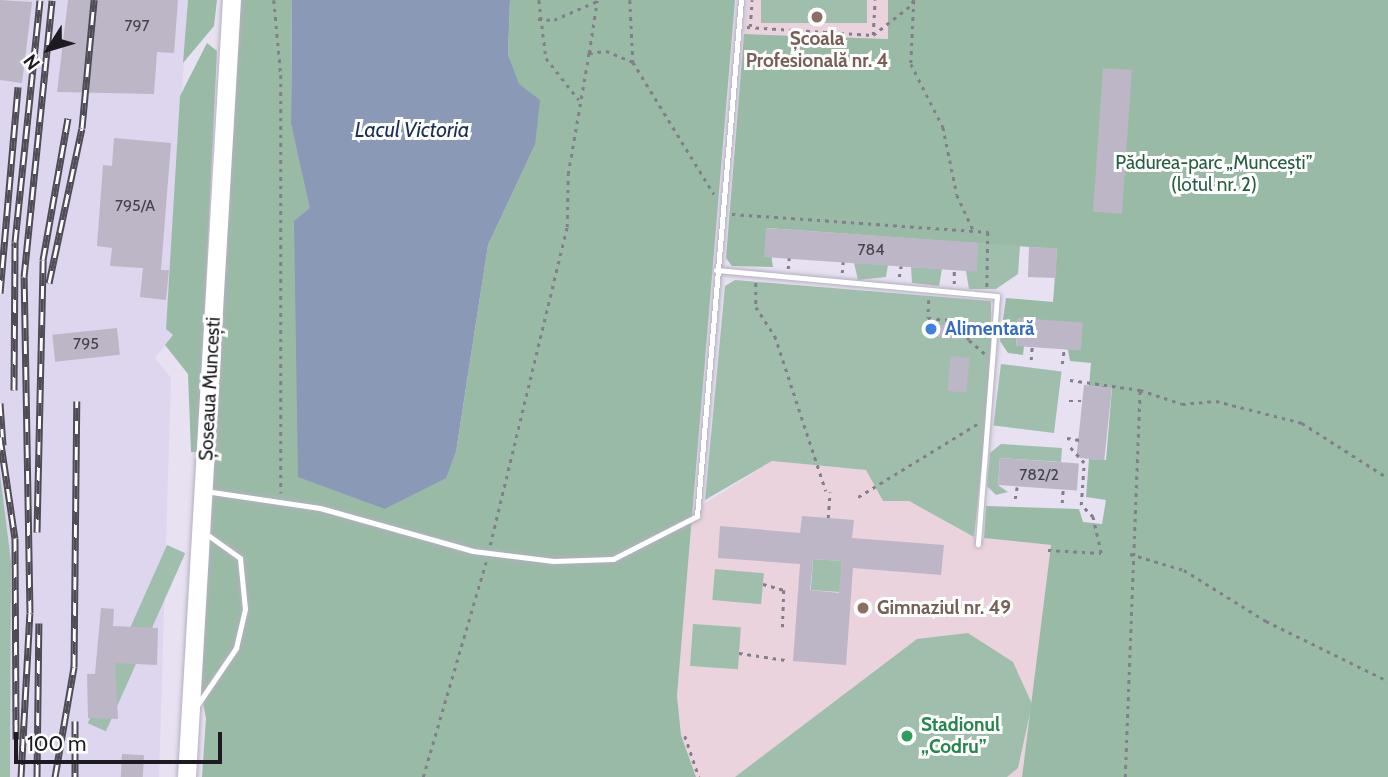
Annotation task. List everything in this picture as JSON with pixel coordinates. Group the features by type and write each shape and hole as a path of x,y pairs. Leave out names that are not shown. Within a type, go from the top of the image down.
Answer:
{"main road":[{"name":"Șoseaua Muncești","path":"187,777 232,0"}],"lane":[{"path":"204,491 279,500 488,552 553,561 613,559 697,516 741,0"},
{"path":"716,270 997,296 991,413 978,544"},
{"path":"191,712 230,659 245,609 240,558 202,531"}],"path":[{"path":"274,0 281,75 276,288 285,466 279,500"},
{"path":"539,0 538,19 546,58 580,101"},
{"path":"630,0 633,62 711,185 721,213 988,232 986,296"},
{"path":"750,27 752,0"},
{"path":"873,35 874,0"},
{"path":"538,19 554,20 597,1"},
{"path":"423,777 488,552 567,227 580,101 597,1"},
{"path":"738,26 873,35 913,1"},
{"path":"913,1 911,64 943,127 957,195 973,230"},
{"path":"589,53 606,51 633,62"},
{"path":"756,275 756,307 775,336 828,492 828,518"},
{"path":"930,290 928,318 962,321 969,340 995,357"},
{"path":"1031,360 1032,347"},
{"path":"1062,364 1064,349"},
{"path":"1070,380 1140,390 1182,404 1216,401 1301,423 1388,478"},
{"path":"1125,777 1130,554 1140,390"},
{"path":"1069,401 1083,401"},
{"path":"858,497 991,413"},
{"path":"1067,438 1080,440"},
{"path":"1048,550 1101,553 1093,517 1081,505 1084,463 1067,444"},
{"path":"1016,499 1017,487"},
{"path":"1062,503 1063,490"},
{"path":"1130,554 1184,570 1266,621 1388,681"},
{"path":"763,584 784,590 783,627"},
{"path":"739,653 785,660"},
{"path":"685,736 699,777"}],"shaded area":[{"path":"0,0 188,0 166,329 173,335 155,358 171,378 159,777 0,777"},
{"name":"Școala Profesională nr. 4","path":"747,0 888,0 888,39 744,34"},
{"name":"Gimnaziul nr. 49","path":"772,461 866,470 883,501 909,501 974,537 1051,545 1022,777 696,777 681,735 677,696 690,513"}],"green space":[{"path":"188,0 217,0 214,26 183,63"},
{"path":"241,0 292,0 291,124 385,509 446,477 456,452 488,245 535,145 508,55 510,0 735,0 677,696 681,735 696,777 202,777 206,718 200,687"},
{"path":"761,0 867,0 867,23 761,23"},
{"name":"Pădurea-parc „Muncești” (lotul nr. 2)","path":"888,0 1388,0 1388,777 1022,777 1051,545 984,538 986,506 1079,509 1083,522 1102,524 1106,500 1086,497 1089,459 1106,460 1112,388 1089,386 1091,363 1070,361 1068,350 1018,318 1016,345 1024,346 1023,355 1008,353 1000,341 1006,298 1053,302 1057,249 767,228 773,267 732,266 726,258 744,34 888,39"},
{"path":"207,43 217,51 198,452 191,452 188,374 165,345 173,335 166,329 180,96"},
{"path":"978,243 1020,246 1018,274 996,289 969,289 966,271 976,271"},
{"path":"854,263 888,265 886,277 858,280"},
{"path":"911,267 942,269 939,286 912,283"},
{"path":"735,280 991,301 991,377 974,537 909,501 883,501 866,470 772,461 705,500 725,286"},
{"path":"1001,364 1062,371 1054,433 993,426"},
{"path":"1001,444 1062,448 1061,462 1000,458 998,485 1008,492 996,495 987,486 990,453"},
{"path":"0,474 11,562 10,777 0,777"},
{"path":"167,545 185,553 106,731 88,723"},
{"path":"813,559 842,561 840,592 811,590"},
{"path":"715,569 764,573 761,604 712,600"},
{"path":"693,624 741,627 738,669 690,666"},
{"name":"Stadionul „Codru”","path":"968,633 1013,662 1032,704 1018,768 1007,777 735,777 917,639"}],"water":[{"name":"Lacul Victoria","path":"292,0 510,0 508,55 519,84 540,100 535,145 488,245 456,452 446,478 385,509 298,477 294,221 310,208 291,124"}],"building":[{"path":"0,0 32,2 22,83 0,80"},
{"path":"68,0 178,0 174,53 157,52 154,94 57,92"},
{"path":"1103,68 1132,70 1122,214 1093,212"},
{"path":"114,138 171,143 161,270 169,270 166,300 140,297 143,268 110,266 112,248 97,246 103,165 112,166"},
{"path":"766,228 978,243 976,272 764,257"},
{"path":"1029,247 1057,248 1056,278 1028,277"},
{"path":"1018,318 1083,323 1081,350 1016,346"},
{"path":"924,323 961,327 959,340 922,334"},
{"path":"117,328 120,355 55,362 52,335"},
{"path":"951,356 970,358 966,393 947,391"},
{"path":"1084,385 1112,388 1104,461 1076,458"},
{"path":"1000,458 1079,464 1077,490 998,485"},
{"path":"802,516 854,520 852,538 944,545 941,575 853,568 846,665 793,661 800,564 718,558 720,526 800,533","holes":["813,559 842,561 839,593 810,590"]},
{"path":"101,608 114,609 113,626 158,628 157,665 115,663 118,719 88,718 87,674 95,674"},
{"path":"122,754 144,755 143,777 121,777"}],"railway":[{"path":"14,390 15,242 40,0"},
{"path":"21,777 30,613 24,277 52,0"},
{"path":"49,283 82,128 94,0"},
{"path":"0,293 18,87"},
{"path":"37,532 43,260 68,118"},
{"path":"55,777 74,667 77,401"},
{"path":"0,403 3,445"},
{"path":"0,437 15,538 16,739"},
{"path":"37,777 39,623"},
{"path":"75,721 75,777"}],"place":[{"name":"Școala Profesională nr. 4","path":"817,17"},
{"name":"Alimentară","path":"931,329"},
{"name":"Gimnaziul nr. 49","path":"863,608"},
{"name":"Stadionul „Codru”","path":"907,736"}]}
